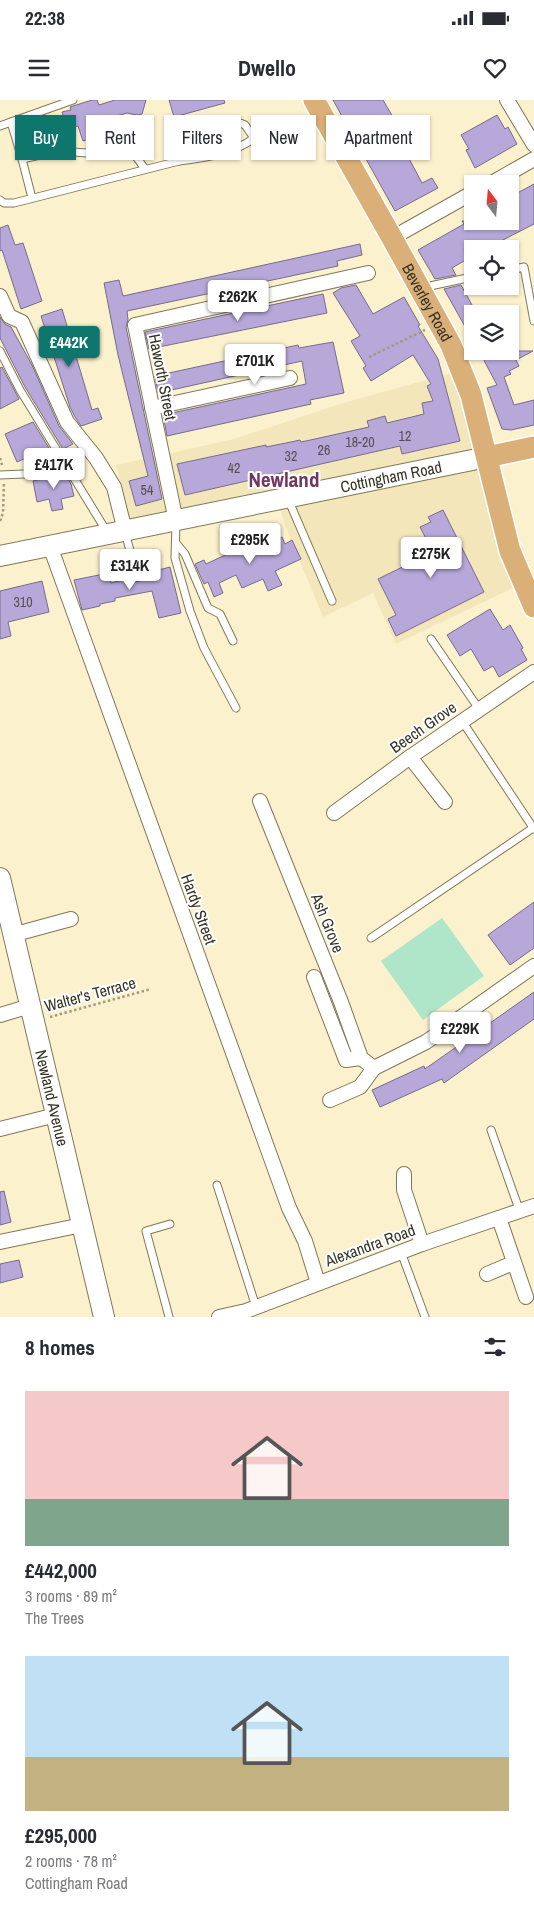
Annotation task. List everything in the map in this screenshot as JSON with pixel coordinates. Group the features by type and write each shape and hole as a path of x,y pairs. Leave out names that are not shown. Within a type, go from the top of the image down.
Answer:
{"main road":[{"name":"Beverley Road","path":"319,109 440,322 471,395 510,551 534,607"},
{"path":"487,457 534,447"},
{"name":"Cottingham Road","path":"0,556 487,457"},
{"name":"Newland Avenue","path":"2,892 104,1317"}],"street":[{"path":"507,100 534,145"},
{"path":"506,175 534,159"},
{"path":"392,238 464,198"},
{"name":"Haworth Street","path":"176,521 135,325 368,273"},
{"path":"0,296 9,316 22,322 67,422 96,458 114,487 117,533"},
{"path":"152,408 290,378"},
{"name":"Hardy Street","path":"50,546 289,1208 305,1240 318,1283"},
{"name":"Beech Grove","path":"334,813 410,757 534,672"},
{"path":"410,757 445,802"},
{"name":"Ash Grove","path":"260,801 341,1002 361,1058"},
{"path":"12,935 71,919"},
{"path":"330,1100 360,1088 374,1068 426,1042 534,966"},
{"path":"314,977 346,1060 361,1058 374,1068"},
{"path":"0,1015 32,1014"},
{"path":"0,1129 56,1115"},
{"path":"404,1174 404,1190 422,1244"},
{"name":"Alexandra Road","path":"219,1317 250,1312 318,1283 422,1244 534,1206"},
{"path":"499,1218 513,1264 526,1297"},
{"path":"0,1242 82,1225"},
{"path":"487,1274 513,1264"}],"lane":[{"path":"0,126 73,100"},
{"path":"11,122 15,136"},
{"path":"179,161 180,148 193,135 240,123 245,125 251,134"},
{"path":"0,200 9,203 179,161 223,153 251,140"},
{"path":"76,152 87,153 108,146 121,145 132,151 145,169"},
{"path":"22,160 32,198"},
{"path":"519,268 524,267 534,321"},
{"path":"421,290 430,286 464,280"},
{"path":"0,351 20,390 65,466 117,533 137,576"},
{"path":"2,476 48,473 65,466"},
{"path":"288,498 332,601"},
{"path":"176,521 175,558 190,611 204,648 236,708"},
{"path":"176,542 185,554 208,608 220,614 233,640"},
{"path":"431,639 480,709"},
{"path":"372,938 533,828 462,721"},
{"path":"491,1130 520,1212"},
{"path":"217,1185 250,1312"},
{"path":"169,1317 146,1231 170,1224"},
{"path":"401,1252 425,1317"}],"path":[{"path":"369,357 440,322"},
{"path":"0,521 3,513 2,476"},
{"name":"Walter's Terrace","path":"32,1014 151,989"}],"shaded area":[{"path":"470,368 529,580 396,644 373,593 323,617 285,525 275,492 129,519 116,465 234,439 343,403"}],"green space":[{"path":"442,918 484,976 423,1020 381,961"}],"building":[{"path":"92,100 97,100 99,105 115,100 146,100 142,114 86,115 86,140 83,141 78,126 76,127 76,115 63,115 62,112 71,110 70,107"},
{"path":"169,100 224,100 225,103 181,115 173,115"},
{"path":"333,100 383,100 392,115 341,115"},
{"path":"497,115 505,129 508,127 517,144 475,168 466,150 469,149 461,135"},
{"path":"367,160 410,160 422,183 432,178 438,188 395,211"},
{"path":"534,184 534,224 503,240 464,240 464,261 452,268 456,275 435,279 418,250 464,224 464,230 519,230 519,192"},
{"path":"8,225 15,245 23,243 42,301 21,309 2,250 0,251 0,228"},
{"path":"360,244 362,255 337,261 338,266 127,311 128,320 126,327 162,499 136,506 129,481 148,476 118,355 104,283 119,280 123,296"},
{"path":"356,285 373,314 404,297 420,325 418,326 438,359 460,441 402,454 400,446 185,495 177,464 266,445 266,447 300,440 301,442 369,427 367,421 385,416 387,423 424,414 422,403 433,401 427,386 431,384 413,355 371,381 363,368 366,366 351,341 360,336 333,293 341,288"},
{"path":"461,285 464,295 467,295 472,305 464,305 464,325 444,289"},
{"path":"323,294 327,313 149,349 145,332"},
{"path":"62,309 92,410 98,408 102,419 81,426 70,407 41,316"},
{"path":"0,317 5,324 11,327 32,365 59,426 73,444 63,449 25,387 0,338"},
{"path":"333,342 344,393 310,400 311,404 167,436 163,415 306,384 302,361 158,393 155,376 298,345 299,348"},
{"path":"519,351 533,351 519,358"},
{"path":"484,360 516,360 519,366 509,371 511,374 504,377 514,405 534,400 534,425 511,430 502,429 487,388 497,385"},
{"path":"2,367 19,399 0,409 0,368"},
{"path":"33,422 49,448 17,462 5,434"},
{"path":"65,473 71,484 74,496 61,499 63,509 52,511 49,499 37,502 33,481"},
{"path":"443,510 484,592 396,636 388,619 396,615 378,579 433,552 420,527 431,522 428,517"},
{"path":"282,537 285,544 292,540 301,559 275,571 282,585 268,591 263,579 242,588 236,575 219,583 223,593 214,597 208,582 204,584 195,564 204,560 206,564 255,541 257,545 262,543 263,546"},
{"path":"170,567 181,613 159,618 152,591 115,598 115,601 82,610 74,580 109,573 111,583 132,578 138,582 142,576 148,575 147,573"},
{"path":"42,581 49,612 8,622 11,636 0,639 0,591"},
{"path":"490,609 503,630 510,625 523,648 521,649 527,660 499,677 493,666 484,671 471,649 460,656 447,635"},
{"path":"534,902 534,948 510,965 488,935"},
{"path":"534,992 534,1019 444,1083 442,1079 380,1107 372,1090 424,1066 425,1069"},
{"path":"4,1191 11,1222 0,1225 0,1192"},
{"path":"19,1260 23,1277 0,1283 0,1264"}],"district":[{"name":"Newland","path":"284,480"}]}
